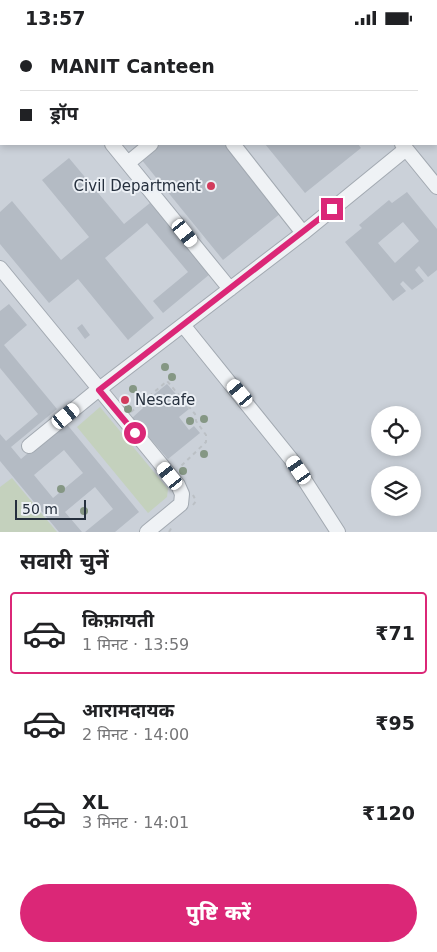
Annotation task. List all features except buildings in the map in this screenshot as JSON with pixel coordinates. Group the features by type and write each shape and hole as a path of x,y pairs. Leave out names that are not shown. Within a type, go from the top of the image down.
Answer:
{"street":[{"path":"113,145 230,289"},
{"path":"128,163 150,145"},
{"path":"234,145 303,233"},
{"path":"29,446 303,233 404,147 437,187"},
{"path":"0,269 170,476 182,494 181,504 148,532"},
{"path":"183,325 291,459 338,532"}],"path":[{"path":"123,418 167,381 195,414 196,421 206,435 206,442 170,476"}],"shaded area":[{"path":"0,145 437,145 437,532 0,532"}],"green space":[{"path":"100,407 168,489 167,497 148,513 77,427"},
{"path":"12,478 57,532 0,532 0,487"}],"place":[{"name":"Civil Department","path":"211,186"},
{"name":"Nescafe","path":"125,400"}],"route":[{"path":"135,433 99,390 332,209"}]}
